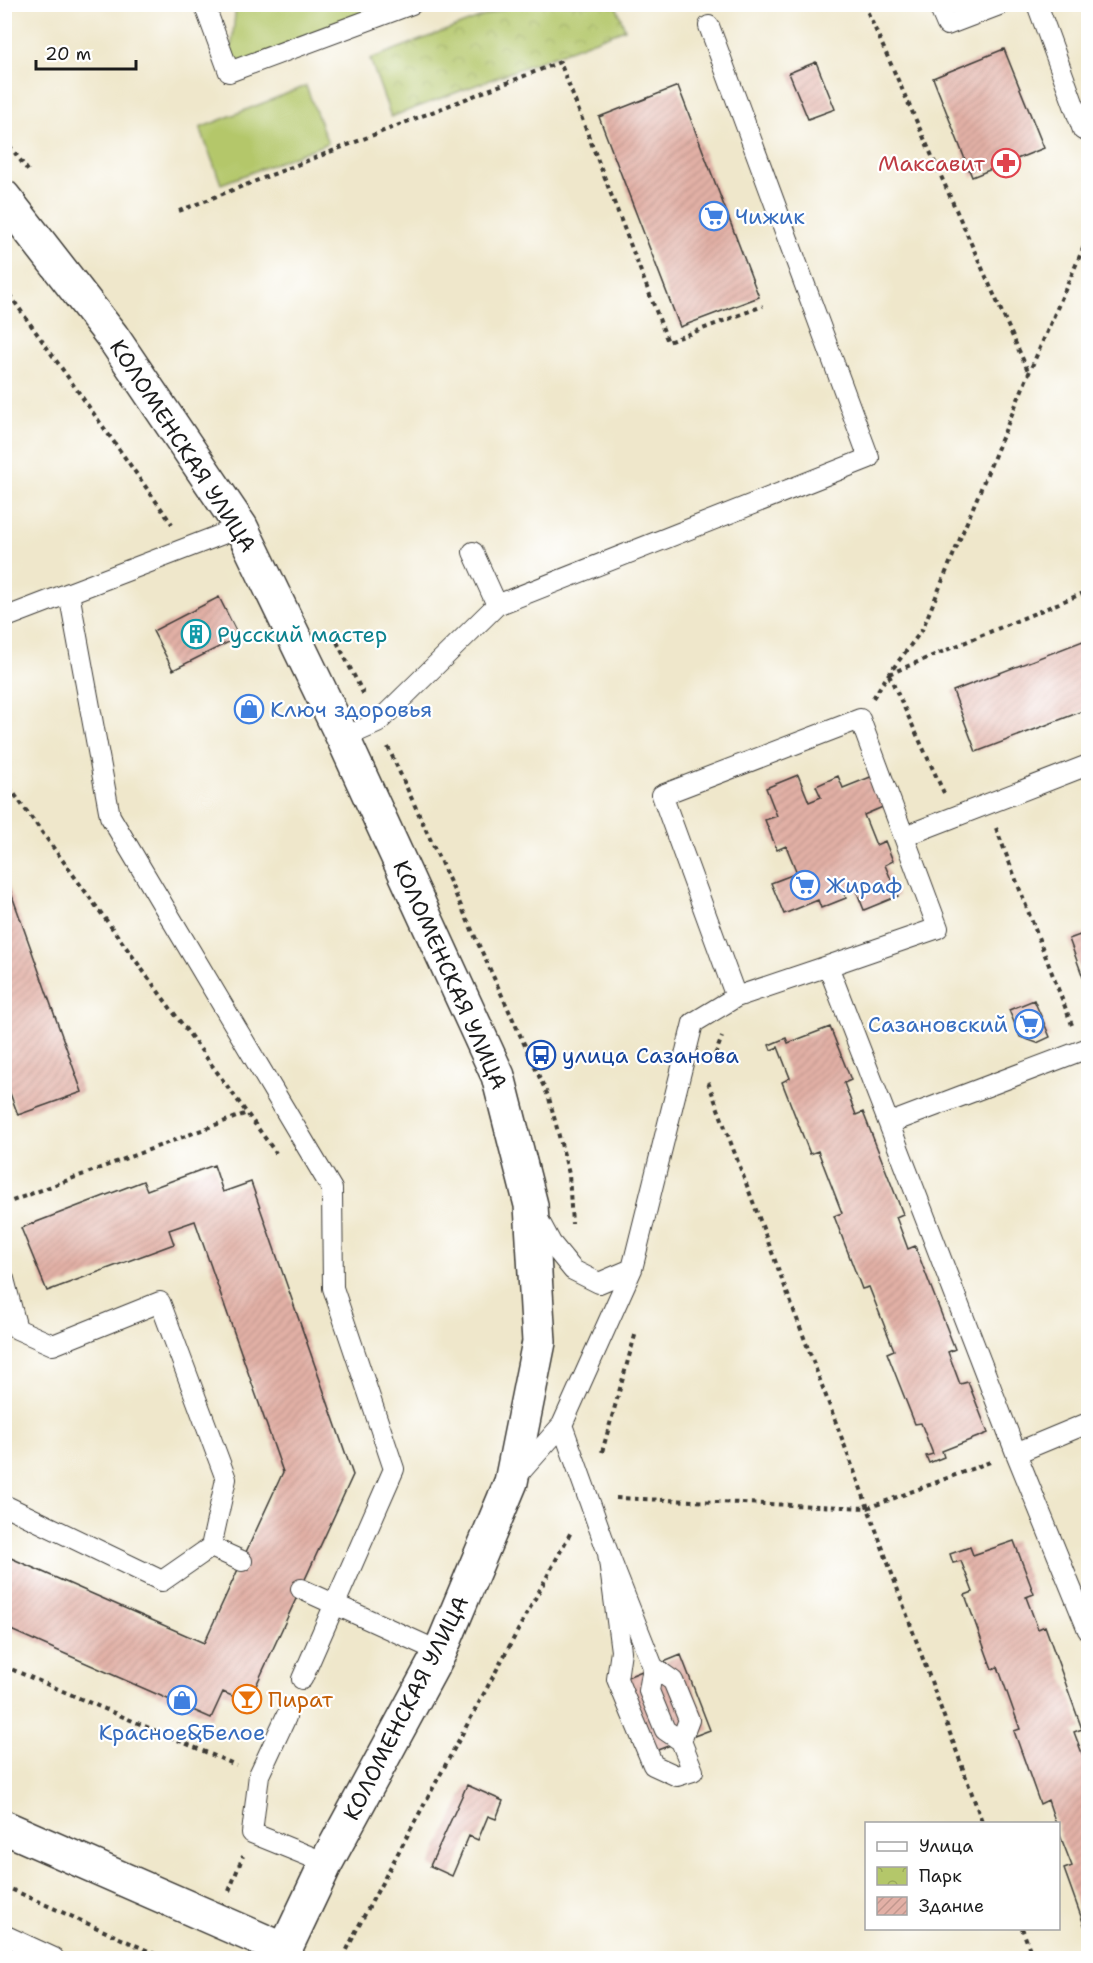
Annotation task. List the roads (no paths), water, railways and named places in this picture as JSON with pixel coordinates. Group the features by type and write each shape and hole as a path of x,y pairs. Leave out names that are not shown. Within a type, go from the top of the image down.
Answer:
{"main road":[{"name":"КОЛОМЕНСКАЯ УЛИЦА","path":"4,197 112,336 241,527 343,738 498,1076 531,1205 539,1342 511,1482 440,1652 326,1863 283,1954"},
{"path":"4,1827 217,1920 283,1954"}],"lane":[{"path":"204,4 229,72 412,4"},
{"path":"938,4 946,25 1002,4"},
{"path":"1037,4 1083,130 1089,128"},
{"path":"343,738 377,723 497,605 869,458 709,26"},
{"path":"4,618 241,527"},
{"path":"473,552 497,605"},
{"path":"69,593 110,816 332,1189 333,1288 394,1469 302,1679"},
{"path":"511,1482 561,1425 632,1269 693,1023 736,997 938,928 860,719 662,795 736,997"},
{"path":"905,836 1089,765"},
{"path":"828,966 1016,1453 1089,1630"},
{"path":"890,1123 1085,1050"},
{"path":"531,1205 551,1243 573,1270 599,1283 632,1269"},
{"path":"4,1280 17,1329 53,1345 160,1302 226,1479 211,1547 162,1581 4,1505"},
{"path":"1016,1453 1089,1423"},
{"path":"561,1425 653,1667 649,1691 665,1730 681,1741 693,1771 676,1776 653,1765 617,1679 621,1651 608,1553"},
{"path":"211,1547 242,1561"},
{"path":"301,1589 440,1652"},
{"path":"653,1667 674,1681 689,1720 681,1741"},
{"path":"286,1717 259,1775 252,1833 326,1863"},
{"path":"4,1935 54,1959"}],"place":[{"name":"Максавит","path":"1006,163"},
{"name":"Чижик","path":"714,216"},
{"name":"Русский мастер","path":"196,634"},
{"name":"Ключ здоровья","path":"249,709"},
{"name":"Жираф","path":"805,885"},
{"name":"Сазановский","path":"1029,1024"},
{"name":"улица Сазанова","path":"541,1055"},
{"name":"Пират","path":"247,1699"},
{"name":"Красное&Белое","path":"182,1700"}]}
